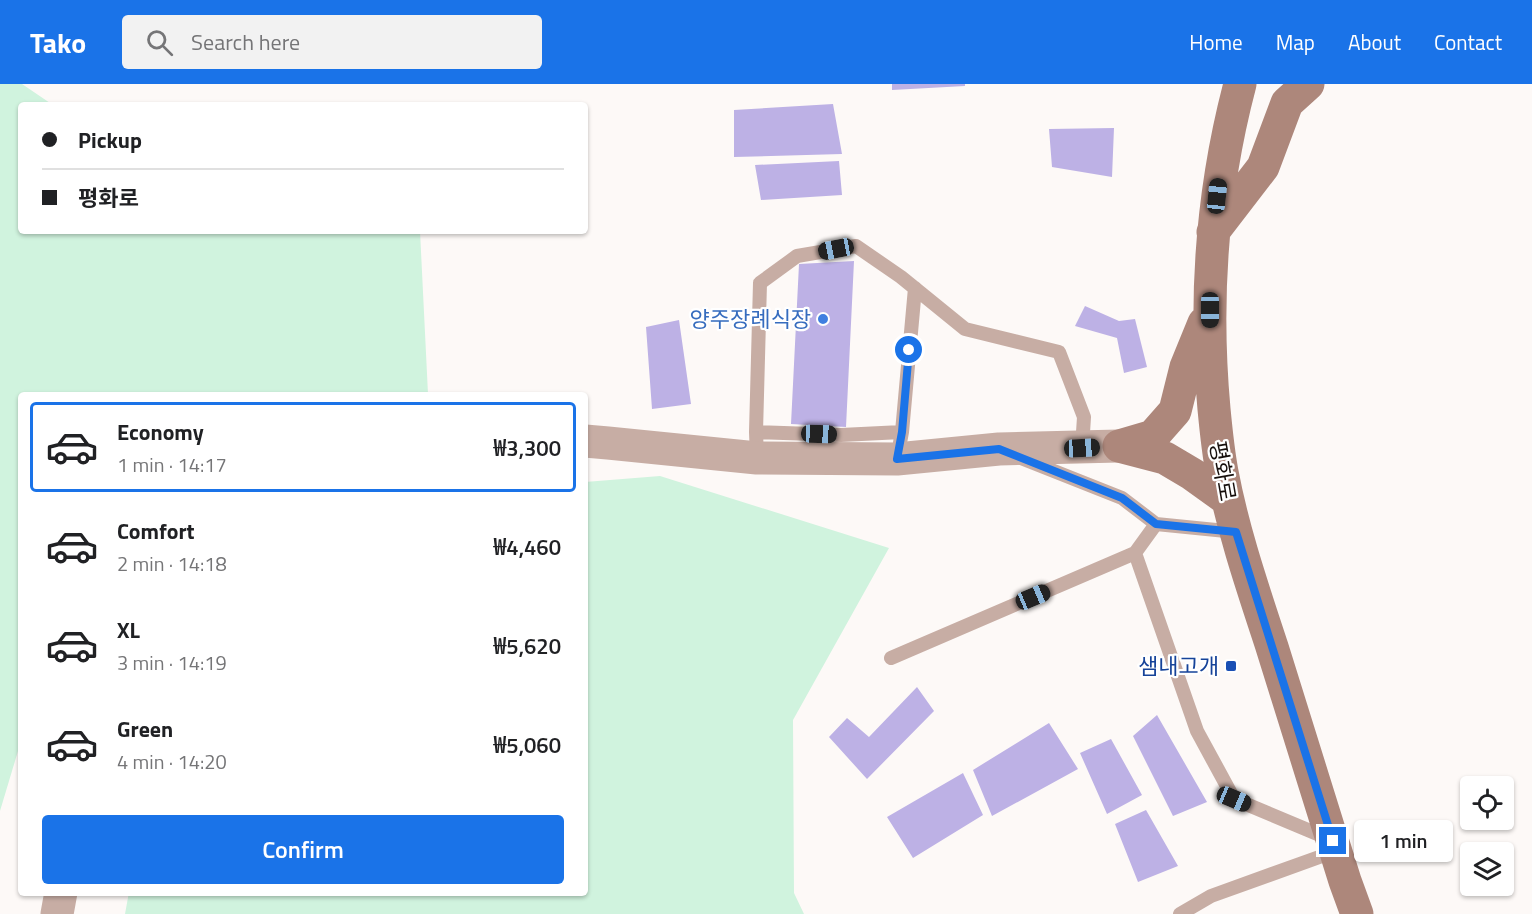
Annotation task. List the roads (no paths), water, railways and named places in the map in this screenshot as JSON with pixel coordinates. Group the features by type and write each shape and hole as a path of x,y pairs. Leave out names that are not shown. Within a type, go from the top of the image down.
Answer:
{"main road":[{"name":"평화로","path":"1240,84 1219,178 1209,278 1212,383 1221,469 1236,532 1357,914"},
{"path":"1214,232 1263,167 1287,103 1308,84"},
{"path":"1119,446 1153,436 1175,411 1186,367 1210,310"},
{"path":"1119,446 1165,458 1228,500"}],"street":[{"path":"588,441 900,445 999,449 1119,446"},
{"path":"57,914 60,896"}],"lane":[{"path":"757,445 760,283 797,256 856,246 901,277 965,329 1059,352 1084,417 1082,448"},
{"path":"900,445 915,288"},
{"path":"999,449 1122,498 1156,524 1236,532"},
{"path":"891,658 1135,553 1156,524"},
{"path":"1135,553 1197,731 1234,799 1335,846"},
{"path":"1180,914 1211,896 1335,846"}],"place":[{"name":"양주장례식장","path":"823,319"},
{"name":"샘내고개","path":"1231,666"}]}
